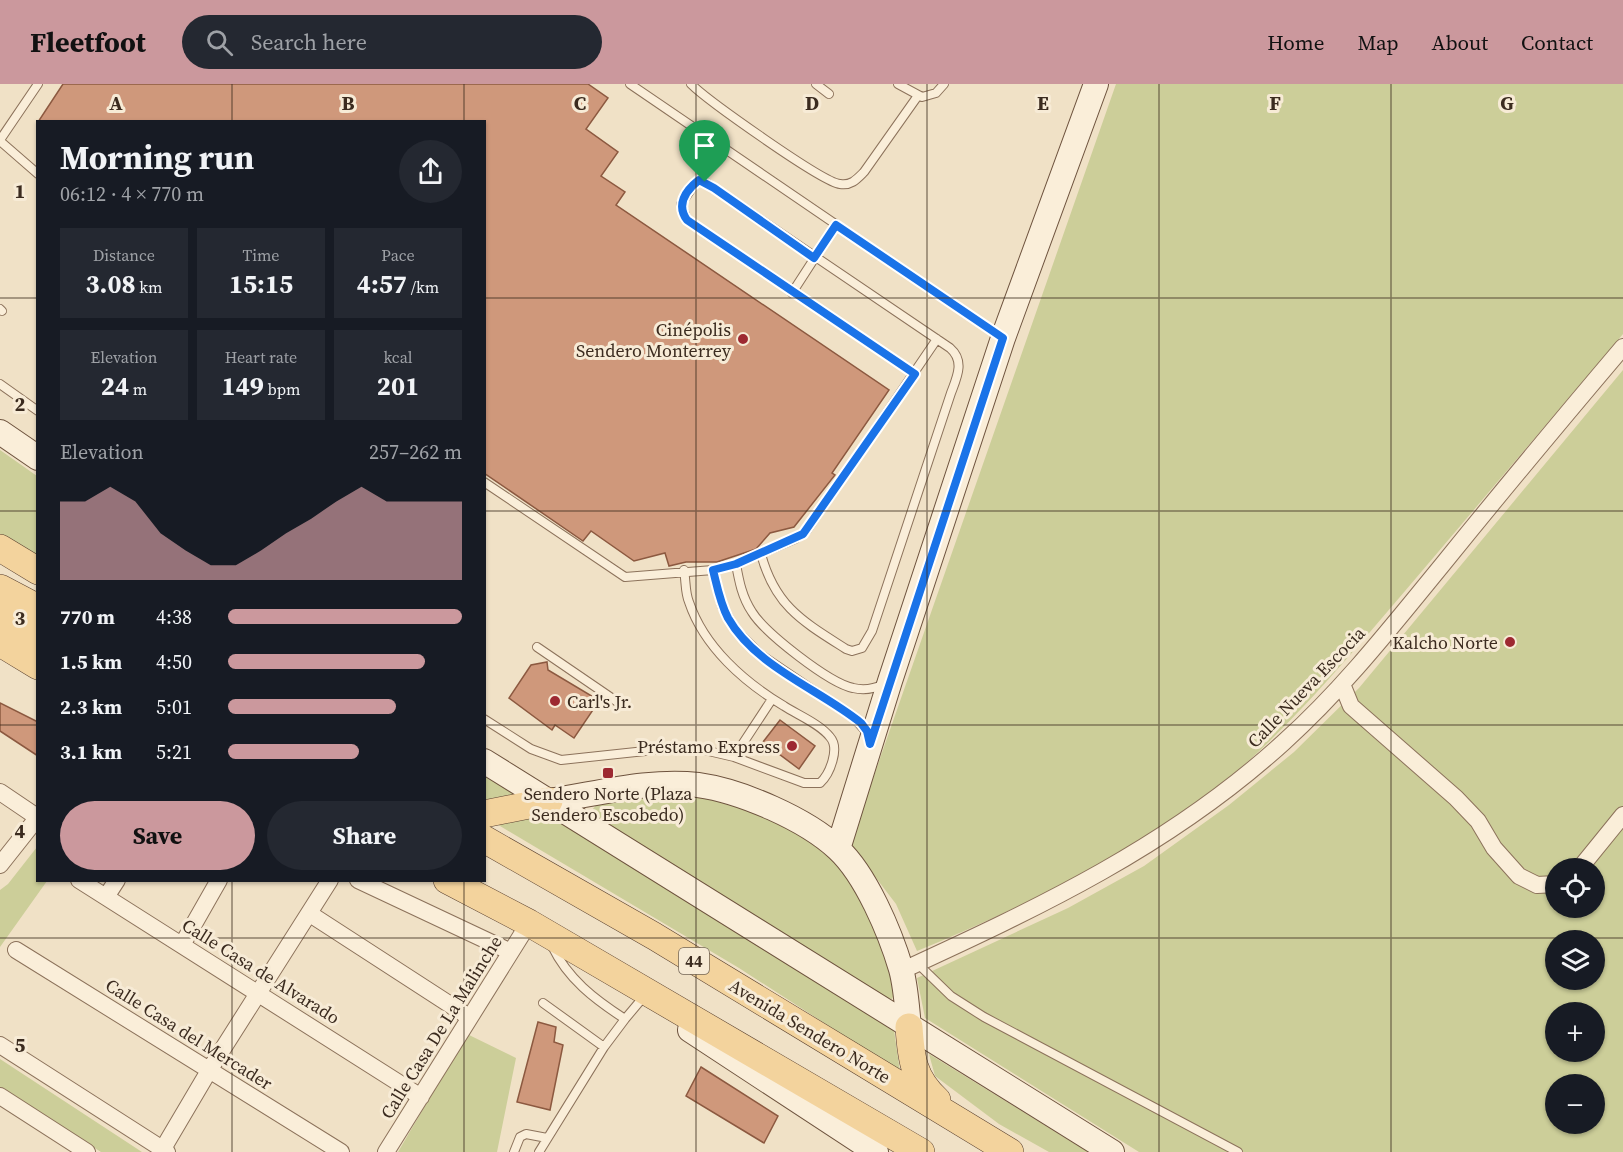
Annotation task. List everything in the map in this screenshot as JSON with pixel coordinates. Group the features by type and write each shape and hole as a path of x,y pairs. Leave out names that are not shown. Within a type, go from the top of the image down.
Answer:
{"main road":[{"path":"0,548 36,570"},
{"path":"0,588 36,607"},
{"path":"0,615 36,638"},
{"path":"0,643 36,665"},
{"path":"486,814 549,801"},
{"name":"Avenida Sendero Norte","path":"486,840 654,936 1004,1148"},
{"path":"451,882 538,928 921,1152"},
{"path":"909,1027 910,1056 918,1079 939,1101 1004,1148"}],"street":[{"path":"838,849 890,681 1003,338 1096,84"},
{"name":"Calle Nueva Escocia","path":"910,967 1023,914 1123,862 1206,806 1284,742 1342,684 1623,347"},
{"path":"0,432 36,457"},
{"path":"1342,684 1351,706 1456,798 1478,821 1494,848 1519,876 1537,885 1545,885"},
{"path":"486,762 1112,1152"},
{"path":"549,801 653,785 698,785 751,799 775,809 838,849 872,899 910,967 909,1027"},
{"path":"0,792 36,816"},
{"path":"1588,858 1623,815"},
{"path":"0,864 36,818"},
{"name":"Calle Casa de Alvarado","path":"82,882 421,1097"},
{"path":"106,897 116,882"},
{"path":"182,945 218,882"},
{"path":"0,1045 164,1151 210,1069 329,882"},
{"path":"362,882 509,951"},
{"path":"310,914 469,1017"},
{"name":"Calle Casa De La Malinche","path":"386,1152 509,951 538,928"},
{"name":"Calle Casa del Mercader","path":"16,950 341,1152"},
{"path":"651,993 689,1029 849,1144 876,1152"},
{"path":"0,1096 87,1152"}],"lane":[{"path":"36,172 0,140 38,84"},
{"path":"630,84 1003,338"},
{"path":"691,84 711,102 816,172 839,184 853,182 864,172 917,96"},
{"path":"816,84 829,94"},
{"path":"898,84 917,96 930,96 944,84"},
{"path":"761,554 777,595 795,614 846,649 857,651 866,644 959,371 956,353 705,182 696,182 682,201 683,214 693,224 915,374"},
{"path":"792,293 836,225"},
{"path":"486,483 625,577 684,570 713,570 736,564 795,539 807,530 937,339"},
{"path":"0,384 36,410"},
{"path":"736,564 741,589 751,610 765,628 792,651 842,685 873,689 890,681"},
{"path":"486,720 531,749 561,760 664,749 704,750 734,757 808,784 818,784 825,778 835,747 830,736 772,699 738,673 703,632 688,600 684,570"},
{"path":"713,570 722,606 736,630 761,655 861,723 867,731 870,744"},
{"path":"537,647 616,701"},
{"path":"734,757 772,699"},
{"path":"538,928 580,987 625,1019"},
{"path":"910,967 962,1004 1238,1152"},
{"path":"539,1152 604,1047 625,1019 651,993"},
{"path":"543,1003 604,1047"},
{"path":"514,1152 520,1137 526,1134 548,1138"}],"green space":[{"path":"1116,84 1623,84 1623,334 1341,665 1255,755 1219,786 1180,814 1095,867 961,933 917,951 896,904 850,844"},
{"path":"1623,370 1623,1152 1139,1152 925,1018 917,978 1068,908 1144,866 1229,805 1294,752 1359,688"},
{"path":"0,450 36,475 36,560 0,539"},
{"path":"486,774 526,801 486,807"},
{"path":"669,794 728,804 782,822 806,836 828,854 847,875 869,911 878,933 895,992 892,999 883,997 596,817 592,810 598,803"},
{"path":"542,811 894,1030 900,1072 739,968 490,820"},
{"path":"36,848 36,882 46,882 0,947 0,890 8,884"},
{"path":"467,1034 516,1058 497,1152 398,1152"},
{"path":"929,1054 1088,1152 1049,1152 999,1124 935,1076"},
{"path":"0,1059 142,1152 101,1152 0,1088"}],"building":[{"path":"63,84 588,84 608,98 586,129 618,152 601,176 625,192 616,205 889,390 832,473 835,475 794,527 770,533 756,549 717,562 686,562 669,566 665,553 634,561 591,531 583,541 486,474 486,120 39,120"},
{"name":"Carl's Jr.","path":"547,662 548,670 595,698 597,704 574,738 555,725 552,730 509,698 531,665"},
{"path":"0,703 36,721 36,755 0,731"},
{"path":"780,720 815,746 799,769 763,742"},
{"path":"538,1022 556,1027 554,1042 563,1045 550,1110 517,1102"},
{"path":"701,1067 778,1116 764,1143 686,1096"}],"place":[{"name":"Cinépolis Sendero Monterrey","path":"743,339"},
{"name":"Kalcho Norte","path":"1510,642"},
{"name":"Carl's Jr.","path":"555,701"},
{"name":"Préstamo Express","path":"792,746"},
{"name":"Sendero Norte (Plaza Sendero Escobedo)","path":"608,773"}],"route":[{"path":"699,180 705,182 814,258 836,225 1003,338 870,744 870,736 861,723 761,655 736,630 722,606 713,570 736,564 803,534 915,374 687,220 681,209 682,201 696,182 699,180"}]}
